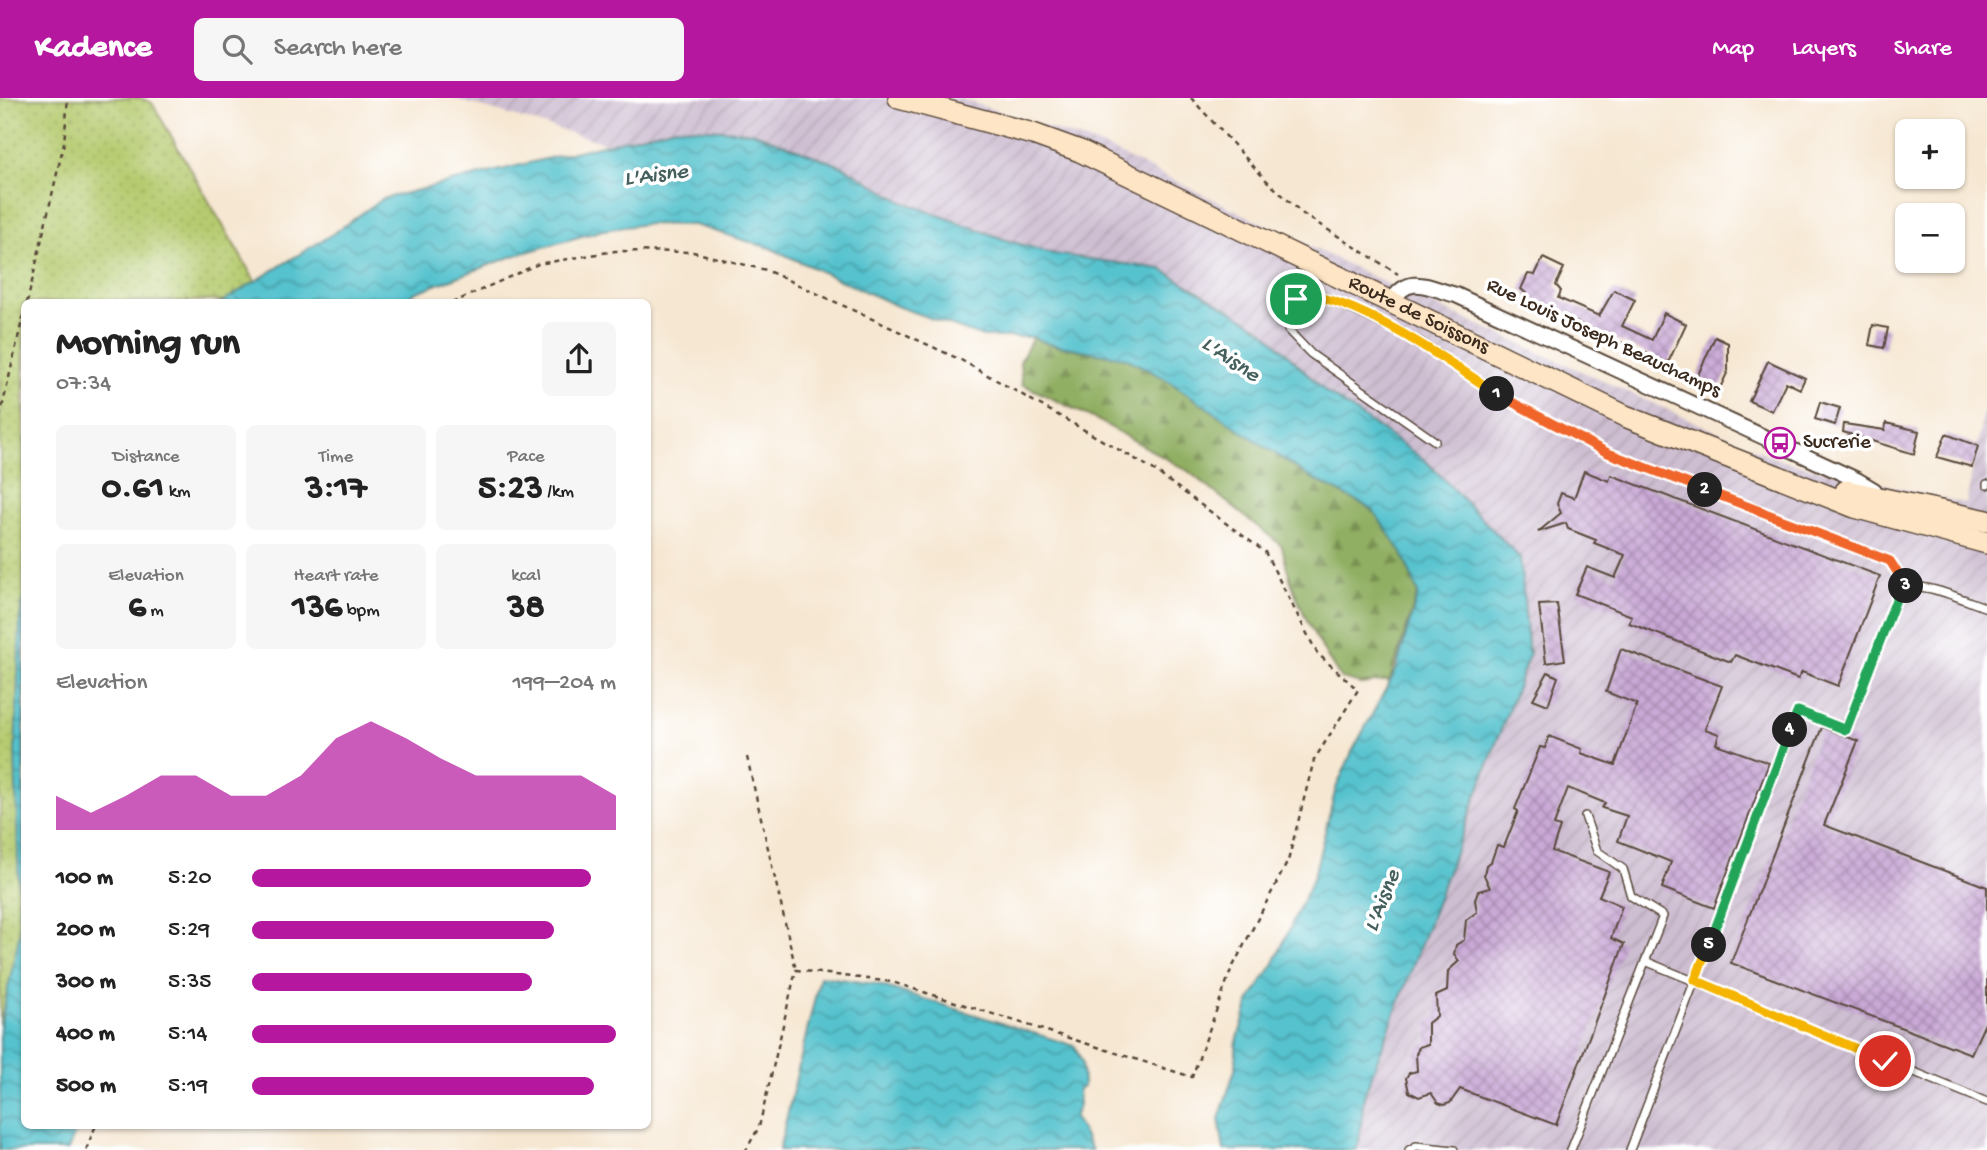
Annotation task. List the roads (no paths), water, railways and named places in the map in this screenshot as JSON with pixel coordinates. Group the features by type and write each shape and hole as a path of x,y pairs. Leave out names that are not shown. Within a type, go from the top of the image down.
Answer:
{"main road":[{"name":"Route de Soissons","path":"899,98 1033,134 1080,150 1625,416 1855,507 1987,543"},
{"name":"Route de Soissons","path":"1782,477 1987,521"}],"street":[{"name":"Rue Louis Joseph Beauchamps","path":"1392,301 1404,285 1413,283 1456,295 1857,480 1874,491 1874,497"}],"lane":[{"path":"1435,441 1311,354 1288,330 1287,309 1296,299 1307,294 1327,298 1419,341 1499,396 1608,453 1890,561 1907,585 1987,608"},
{"path":"1630,1150 1798,711 1846,730 1900,589 1907,585"},
{"path":"1572,1150 1663,916 1631,896 1623,869 1597,851 1585,816"},
{"path":"1645,961 1987,1102"},
{"path":"1409,1150 1416,1146 1454,1150"}],"water":[{"name":"L'Aisne","path":"676,127 752,132 844,167 903,202 1006,240 1054,254 1161,269 1262,329 1326,392 1426,461 1520,558 1529,655 1364,1096 1359,1143 1355,1150 1224,1150 1219,1119 1236,1066 1236,1045 1249,1002 1274,963 1314,876 1336,788 1396,670 1418,593 1402,553 1372,509 1308,476 1164,378 1126,358 1049,344 1033,337 983,337 899,307 770,248 694,225 645,224 603,230 516,255 414,293 406,299 227,299 334,233 382,199"},
{"path":"21,612 21,1129 76,1129 68,1150 0,1150 0,1026 20,931 15,753"},
{"path":"820,976 876,984 1075,1046 1082,1063 1083,1087 1078,1090 1079,1105 1074,1117 1092,1150 779,1150"}],"place":[{"name":"Sucrerie","path":"1780,443"}]}
